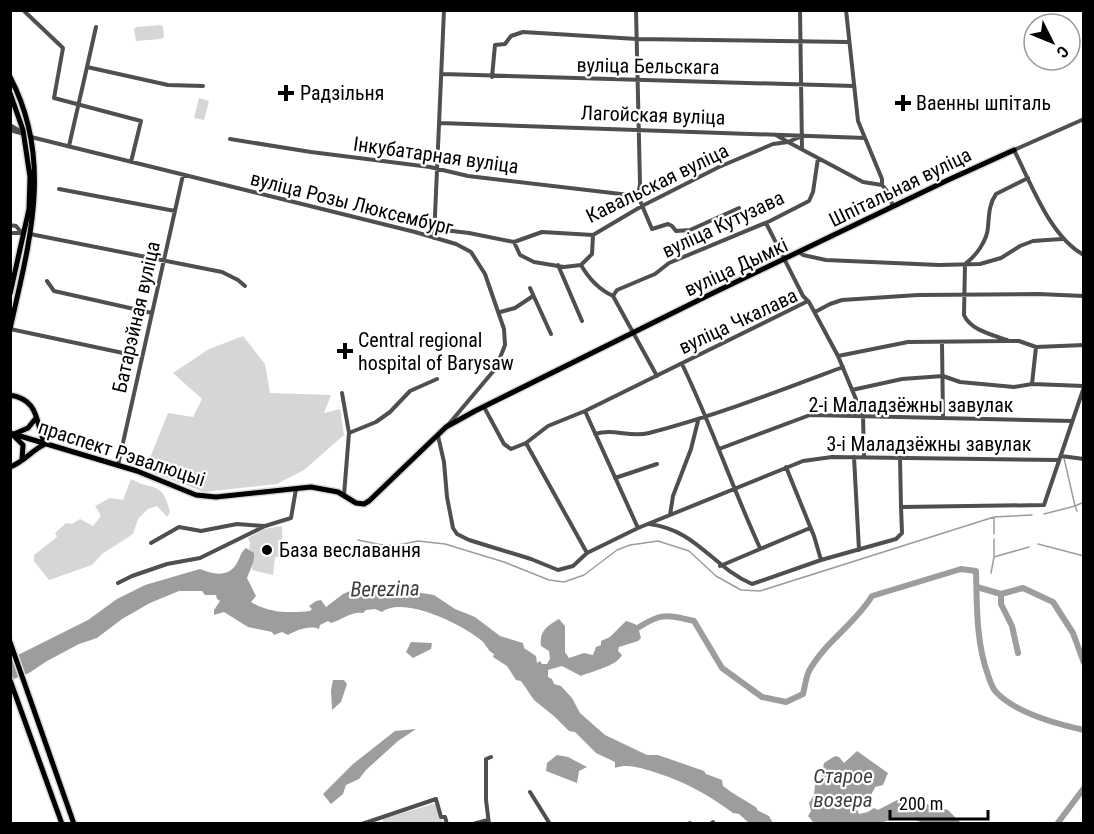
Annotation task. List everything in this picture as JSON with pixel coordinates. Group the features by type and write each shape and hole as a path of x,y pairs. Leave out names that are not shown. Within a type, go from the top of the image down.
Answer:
{"main road":[{"path":"10,77 20,98 31,137 35,181 35,208 25,233 10,294"},
{"path":"10,93 24,134 30,177 29,208 11,329"},
{"name":"Шпітальная вуліца","path":"799,252 1014,150"},
{"name":"вуліца Дымкі","path":"446,427 633,332 799,252"},
{"path":"10,395 28,402 34,408 45,444 10,467"},
{"path":"22,460 23,445 11,434 28,428 36,418"},
{"name":"вуліца Розы Люксембург","path":"364,504 446,427"},
{"name":"праспект Рэвалюцыі","path":"11,434 118,465 190,494 207,497 297,487 331,490 356,503 364,504"},
{"path":"10,642 74,824"},
{"path":"10,680 62,824"}],"street":[{"path":"23,10 63,48 54,98 141,121 131,162"},
{"path":"434,237 444,10"},
{"path":"636,10 640,184 638,196 652,229 668,224 676,231 690,230 739,208"},
{"path":"800,10 802,149"},
{"path":"846,10 858,121 882,179 882,185 894,206"},
{"path":"69,146 96,27"},
{"path":"492,77 495,45 505,44 516,33 637,39 848,42"},
{"path":"87,67 168,85 203,86"},
{"name":"вуліца Бельскага","path":"442,74 854,86"},
{"name":"Шпітальная вуліца","path":"1014,150 1083,119"},
{"name":"Лагойская вуліца","path":"440,123 865,138"},
{"path":"10,125 24,134"},
{"path":"10,130 24,134"},
{"name":"вуліца Розы Люксембург","path":"24,134 434,237 464,248 476,258 485,274 500,312 505,339 503,352 496,368 446,427"},
{"path":"774,134 863,182 882,185"},
{"name":"Кавальская вуліца","path":"513,242 542,232 594,235 642,206 719,167 773,144 788,142 802,136"},
{"name":"Інкубатарная вуліца","path":"230,139 468,176 638,196"},
{"path":"1014,150 1062,238 1083,255"},
{"name":"вуліца Кутузава","path":"613,296 617,290 655,274 669,264 766,223 809,201 813,192 818,158"},
{"name":"Батарэйная вуліца","path":"118,465 183,175"},
{"path":"1008,341 966,320 964,315 965,264 971,260 984,242 990,208 996,194 1028,178"},
{"path":"59,189 175,211"},
{"path":"766,223 803,296 808,301"},
{"path":"10,225 25,233"},
{"path":"435,229 513,242 520,255 534,261 558,265 581,265 592,254 594,235"},
{"path":"10,233 25,233 222,272 245,286"},
{"name":"вуліца Дымкі","path":"799,252 826,261 965,264 989,262 1033,241 1062,238"},
{"path":"558,265 582,321"},
{"path":"581,265 588,278 613,296 657,376"},
{"path":"48,281 54,291 152,313"},
{"path":"530,288 551,334"},
{"name":"вуліца Чкалава","path":"526,443 548,426 585,411 808,301 815,312 842,300 918,295 1083,296"},
{"path":"500,312 515,308 533,296"},
{"path":"815,312 843,367 863,417 864,457"},
{"path":"11,329 142,357"},
{"path":"838,357 908,342 1019,341 1036,347 1083,345"},
{"path":"942,343 943,417"},
{"path":"1032,384 1036,347"},
{"path":"681,363 760,548"},
{"path":"595,435 613,431 638,436 706,418 843,367"},
{"path":"852,390 902,380 943,376 960,382 1014,387 1032,384 1083,386 1044,505 901,507"},
{"path":"349,433 376,422 390,412 410,391 437,379"},
{"path":"342,393 349,433 344,495"},
{"path":"467,403 475,411"},
{"path":"484,406 506,447 511,449 526,443 587,553"},
{"path":"585,411 638,528"},
{"name":"2-і Маладзёжны завулак","path":"719,449 810,415 1072,421"},
{"path":"670,515 673,496 691,449 698,420"},
{"name":"3-і Маладзёжны завулак","path":"438,435 444,462 447,497 453,528 457,534 558,570 573,566 587,553 638,528 733,488 816,459 864,457 1083,459"},
{"path":"855,457 859,550"},
{"path":"648,524 684,534 702,547 720,566 752,584 821,560 896,539 902,533 900,458"},
{"path":"615,478 657,464"},
{"path":"786,468 821,560"},
{"path":"118,583 167,564 200,558 265,526 291,518 297,487"},
{"path":"151,543 179,527 201,531 237,524 265,526"},
{"path":"720,566 810,528"},
{"path":"473,824 489,822 486,800 486,759 491,757"},
{"path":"530,792 550,824"},
{"path":"362,824 436,800 441,817 445,817 447,824"}],"shaded area":[{"path":"161,25 164,37 161,39 136,41 134,29 136,27"},
{"path":"199,98 209,101 204,120 194,118"},
{"path":"243,336 265,364 270,393 331,395 324,413 340,409 344,435 304,470 277,484 204,492 145,470 168,413 193,417 202,399 173,373 209,349"},
{"path":"131,479 160,490 170,512 167,517 157,506 148,509 138,519 133,534 102,554 92,565 49,580 34,561 34,555 57,537 55,533 66,523 72,524 80,519 93,526 101,516 95,506 110,498 123,500"},
{"name":"База веславання","path":"282,526 283,556 275,557 273,575 252,570 253,556 249,549 248,538 264,529"},
{"path":"436,803 441,819 445,823 383,824 383,819"}],"water":[{"path":"246,548 254,553 247,578 256,596 251,602 258,606 279,611 310,611 312,609 309,606 316,601 321,600 326,607 350,591 387,590 398,593 403,590 434,595 455,609 475,617 500,636 523,643 524,648 536,656 537,663 540,661 542,664 547,664 550,659 549,651 541,646 541,636 559,619 565,626 565,652 569,658 584,653 593,655 596,647 601,645 601,641 610,637 626,621 636,625 641,638 619,647 618,651 622,655 615,662 581,676 562,666 548,670 548,677 554,684 561,686 572,698 580,713 605,735 647,755 658,755 704,771 722,780 723,786 769,816 773,823 749,823 739,814 733,813 706,795 667,777 636,767 615,768 615,762 596,753 575,732 569,731 534,700 521,681 516,680 507,666 493,657 494,654 482,641 448,620 418,609 392,608 382,612 375,609 366,610 331,623 328,621 320,625 319,629 307,628 288,635 282,632 274,635 272,632 248,627 224,612 214,615 214,610 220,601 216,595 205,595 202,591 179,591 150,603 122,619 97,638 79,644 29,673 11,680 10,659 88,620 117,599 145,585 200,569 216,574 226,573 235,566"},
{"path":"411,642 432,643 431,649 413,658 406,652"},
{"path":"333,680 344,680 347,684 341,702 332,710 331,690"},
{"path":"416,729 398,741 359,779 346,785 343,794 331,804 323,794 353,764 395,731"},
{"name":"Старое возера","path":"857,751 888,773 883,785 875,787 868,799 856,807 859,814 874,808 878,810 897,800 917,801 948,810 961,823 924,823 909,818 879,823 814,823 808,816 811,811 809,803 814,795 815,785 821,777 824,763 835,756 844,763"},
{"path":"557,755 568,757 587,767 579,771 577,783 546,771 547,763"}],"waterway":[{"path":"1064,458 1075,506 1084,502"},
{"path":"1044,514 1075,506 1077,511"},
{"path":"994,534 994,517 1032,515"},
{"path":"358,540 382,545 418,541 445,544 504,562 549,580 564,582 584,575 617,550 630,545 658,541 689,551 716,576 741,590 760,591 994,517"},
{"path":"994,539 994,556"},
{"path":"1038,544 1084,556"},
{"path":"991,573 994,557 1029,547"},
{"path":"633,631 662,617 669,616 694,621 722,668 762,697 786,702 803,694 808,673 816,661 872,596 961,569 976,571 981,650 995,690 1004,699 1025,712 1084,730"},
{"path":"977,587 1001,594 1023,588 1053,602 1073,633 1084,663"},
{"path":"1001,594 1001,604 1012,626 1018,653"},
{"path":"1057,824 1084,788"}],"place":[{"name":"Радзільня","path":"286,93"},
{"name":"Ваенны шпіталь","path":"903,103"},
{"name":"Central regional hospital of Barysaw","path":"345,351"},
{"name":"База веславання","path":"267,550"}],"water label":[{"name":"Berezina","path":"385,589"}]}
